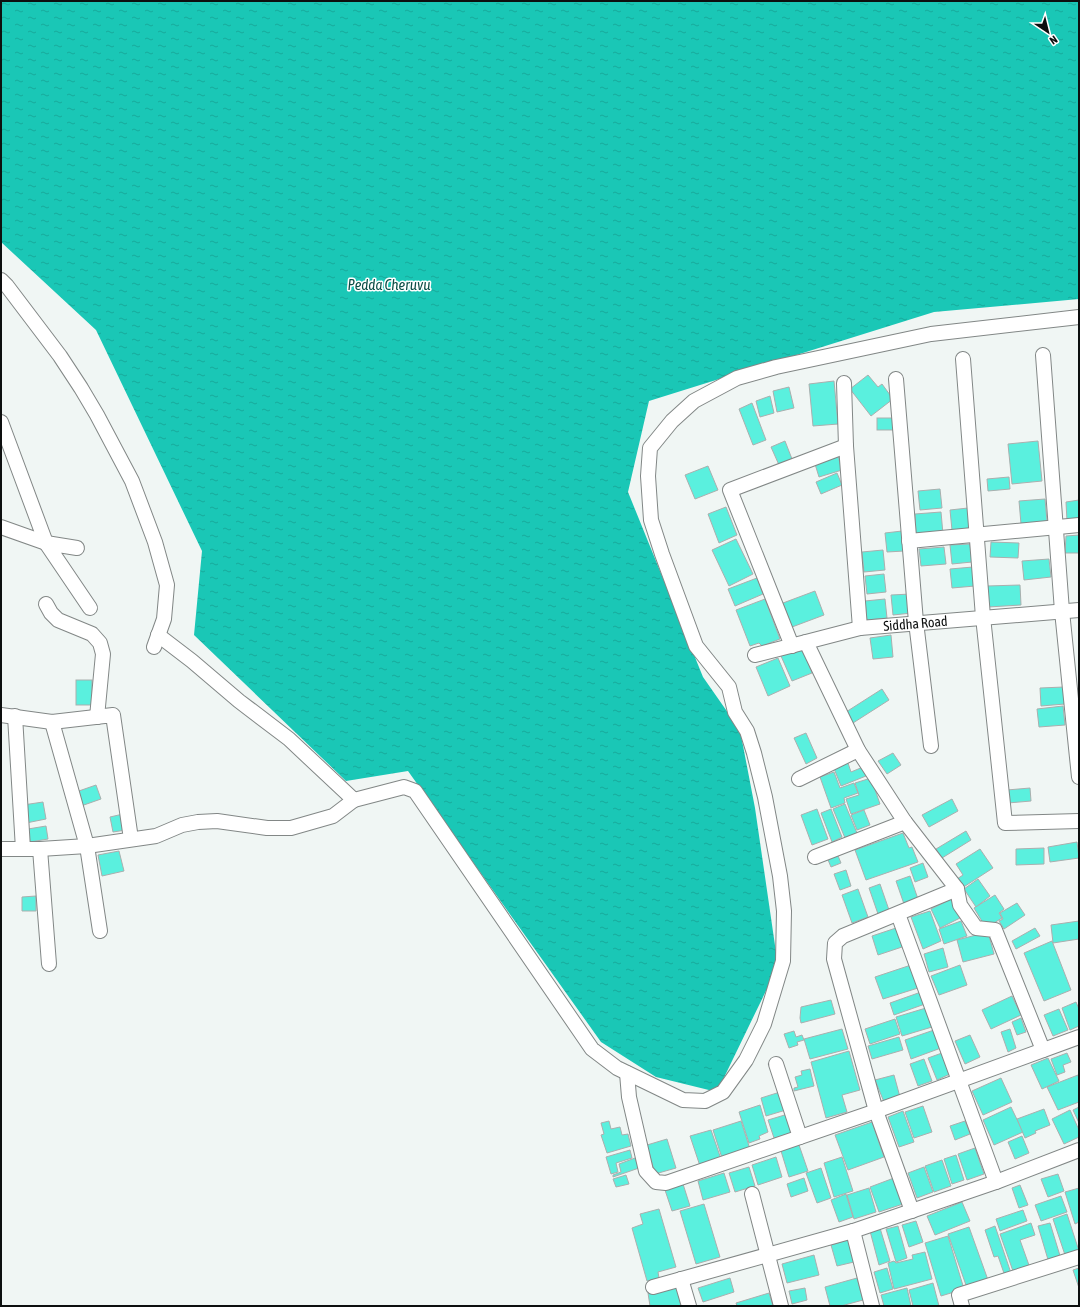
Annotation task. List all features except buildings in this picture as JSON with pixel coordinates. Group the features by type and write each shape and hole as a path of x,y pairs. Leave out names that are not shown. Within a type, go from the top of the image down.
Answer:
{"street":[{"path":"1,280 60,356 81,388 132,481 155,542 167,584 164,619 156,641 192,661 239,701 289,739 354,800"},
{"path":"1,849 40,849 87,846 156,836 182,825 198,822 217,821 267,828 291,828 333,816 354,800 404,787 415,791 592,1049 617,1068 682,1100 705,1101 722,1092 746,1060 764,1024 783,961 784,911 780,876 765,797 747,731 735,712 729,687 696,646 651,520 648,476 650,448 672,421 694,401 737,378 776,367 931,334 1079,317"},
{"path":"1043,355 1062,612 1079,777"},
{"path":"963,360 983,617 1004,823 1079,821"},
{"path":"896,379 916,622 931,746"},
{"path":"844,383 846,446 860,628"},
{"path":"1,422 46,543 90,608"},
{"path":"792,646 730,490 846,446"},
{"path":"909,541 1055,526 1079,525"},
{"path":"1,527 46,543 77,548"},
{"path":"46,604 51,613 58,620 92,634 100,643 103,654 97,717"},
{"name":"Siddha Road","path":"754,655 860,628 916,622 1079,610"},
{"path":"806,642 858,750 905,822 957,889 960,906 976,928 996,930 1043,1050"},
{"path":"1,715 52,722 113,715 131,839"},
{"path":"15,716 23,849"},
{"path":"52,722 87,846 100,931"},
{"path":"799,779 858,750"},
{"path":"815,857 905,822"},
{"path":"40,849 49,964"},
{"path":"912,1211 876,1111 834,959 835,943 843,936 957,889"},
{"path":"898,914 996,1182"},
{"path":"626,1073 629,1098 646,1171 656,1182 666,1183 876,1111 1079,1037"},
{"path":"776,1064 800,1137"},
{"path":"653,1287 852,1231 996,1182 1079,1150"},
{"path":"752,1194 781,1306"},
{"path":"852,1231 872,1306"},
{"path":"962,1306 959,1295 1079,1257"},
{"path":"681,1279 689,1306"}],"water":[{"name":"Pedda Cheruvu","path":"1,1 1079,1 1079,299 934,312 649,401 628,492 703,677 740,730 755,808 778,966 717,1092 656,1077 601,1042 408,771 346,781 194,635 202,551 96,330 1,242"}]}
